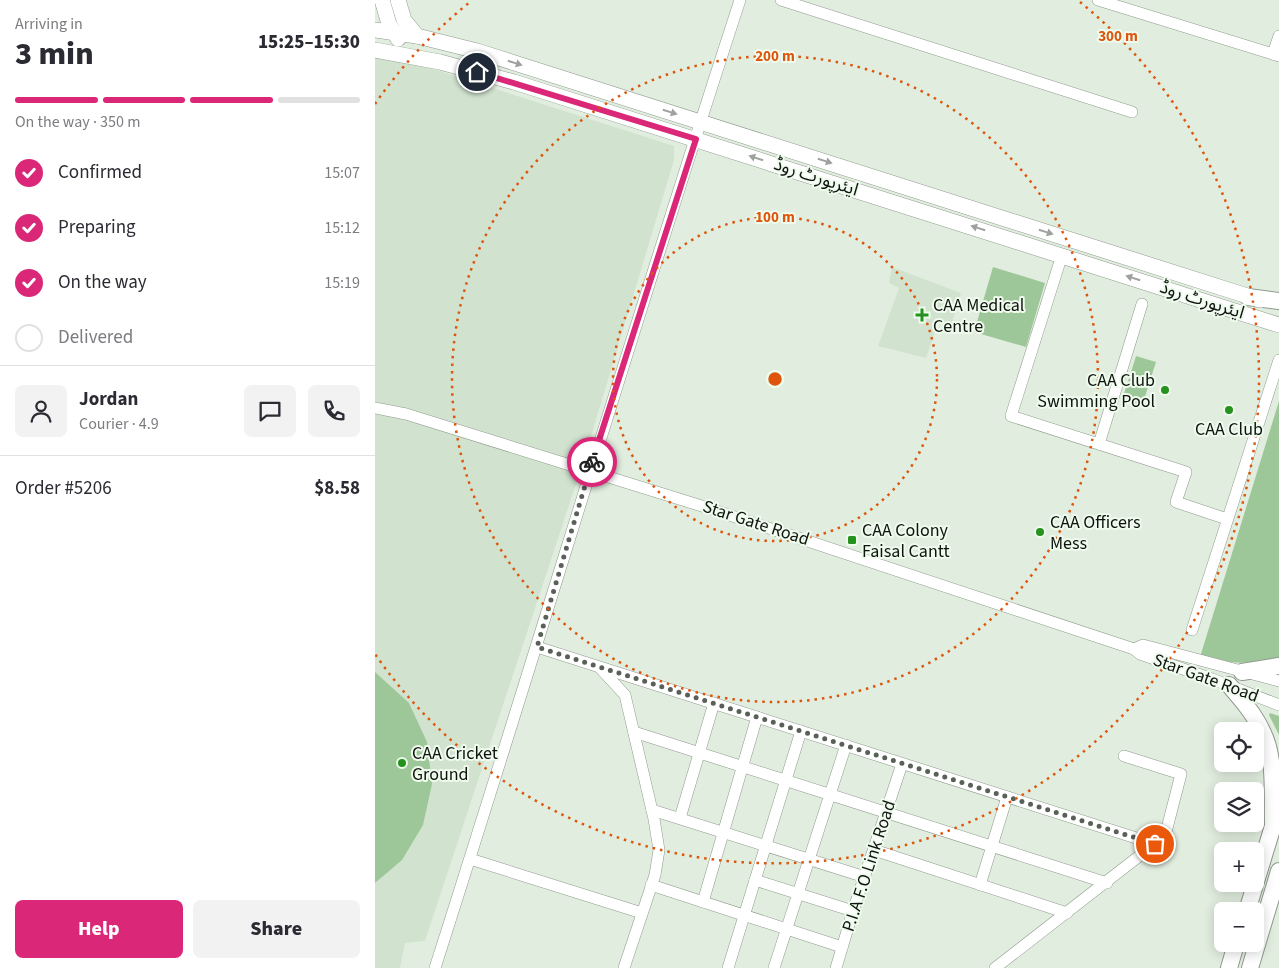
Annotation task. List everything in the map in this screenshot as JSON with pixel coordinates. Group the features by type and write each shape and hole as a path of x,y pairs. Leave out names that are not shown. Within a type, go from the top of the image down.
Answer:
{"highway":[{"path":"1249,297 1279,301"},
{"path":"1242,672 1279,666"},
{"path":"1229,685 1254,715 1264,735 1269,753 1273,826"},
{"path":"1250,902 1279,806"},
{"path":"1250,968 1279,871"},
{"path":"1229,968 1234,952"}],"main road":[{"path":"378,24 382,0"},
{"path":"378,24 398,0"},
{"path":"398,0 404,20 417,36"},
{"name":"ایئرپورٹ روڈ","path":"378,24 393,32 417,36 477,52 701,121 1279,306"},
{"path":"393,32 403,46 416,57"},
{"name":"ایئرپورٹ روڈ","path":"375,50 416,57 514,82 1279,325"}],"street":[{"path":"435,968 537,647 589,471 740,0"},
{"path":"781,0 1132,112"},
{"path":"1098,0 1276,55 1279,36"},
{"path":"1062,255 1011,416 1185,472 1176,502 1227,519"},
{"path":"1099,444 1142,304"},
{"path":"1191,630 1279,360"},
{"name":"Star Gate Road","path":"375,408 405,414 589,471 972,593 1134,649 1140,654 1229,685 1279,705"},
{"name":"Star Gate Road","path":"1134,649 1143,645 1279,681"},
{"path":"537,647 1155,844"},
{"path":"599,667 625,695 659,850 651,885 625,968"},
{"path":"681,818 714,703"},
{"path":"703,902 757,717"},
{"path":"728,968 801,731"},
{"path":"634,732 1107,882"},
{"path":"774,968 846,745"},
{"path":"995,968 1165,836 1181,774 1124,756"},
{"name":"P.I.A F.O Link Road","path":"836,968 902,764"},
{"path":"980,885 1007,797"},
{"path":"651,810 865,877"},
{"path":"875,850 1067,913"},
{"path":"470,859 642,914"},
{"path":"755,880 853,911"},
{"path":"651,885 842,947"}],"shaded area":[{"path":"375,57 430,68 674,146 674,160 583,463 425,941 405,943 400,968 375,968"},
{"name":"CAA Medical Centre","path":"892,267 961,293 951,326 938,323 926,358 878,346 899,288 889,283"}],"green space":[{"path":"993,267 1045,283 1026,347 974,332"},
{"path":"1136,356 1156,362 1142,406 1122,400"},
{"path":"1279,401 1279,657 1239,663 1200,657"},
{"name":"CAA Cricket Ground","path":"375,672 409,703 427,742 432,784 423,825 402,860 375,883"},
{"path":"1270,713 1279,716 1279,735 1269,715"}],"way so far":[{"path":"592,462 537,647 1155,844"}],"place":[{"name":"CAA Medical Centre","path":"922,315"},
{"name":"CAA Club Swimming Pool","path":"1165,390"},
{"name":"CAA Club","path":"1229,410"},
{"name":"CAA Officers Mess","path":"1040,532"},
{"name":"CAA Colony Faisal Cantt","path":"852,540"},
{"name":"CAA Cricket Ground","path":"402,763"}],"route":[{"path":"477,72 696,139 592,462"}]}
